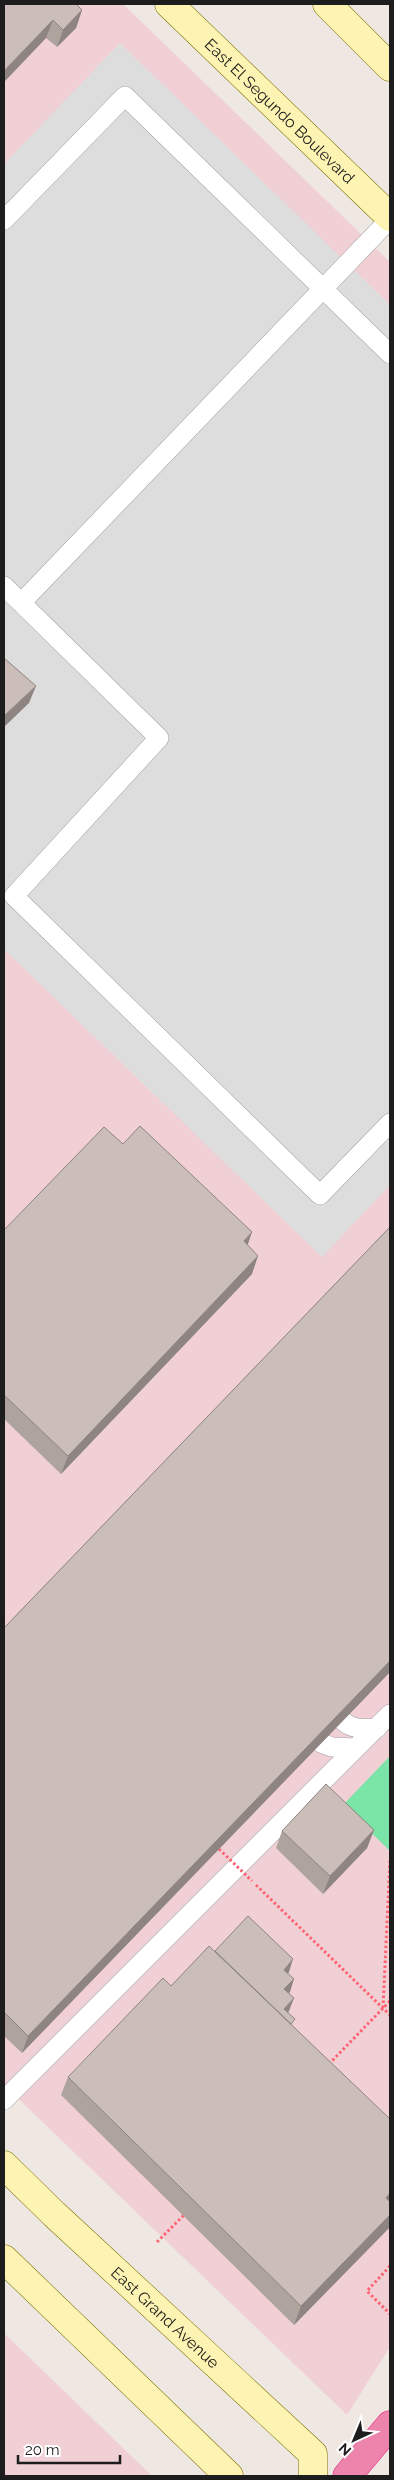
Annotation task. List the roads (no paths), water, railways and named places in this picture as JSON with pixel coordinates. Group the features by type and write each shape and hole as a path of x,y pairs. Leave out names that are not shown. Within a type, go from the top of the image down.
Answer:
{"highway":[{"path":"348,2476 390,2425"}],"street":[{"name":"East El Segundo Boulevard","path":"169,4 390,218"},
{"path":"327,4 390,67"},
{"name":"East Grand Avenue","path":"4,2165 54,2214 313,2454 313,2476"},
{"path":"4,2259 229,2476"}],"lane":[{"path":"4,220 125,96 390,354"},
{"path":"21,603 390,218"},
{"path":"4,586 159,738 14,896 320,1195 390,1123"},
{"path":"4,2100 390,1714"},
{"path":"343,1721 348,1726 360,1729 377,1728"},
{"path":"321,1743 332,1747 356,1748"}]}
